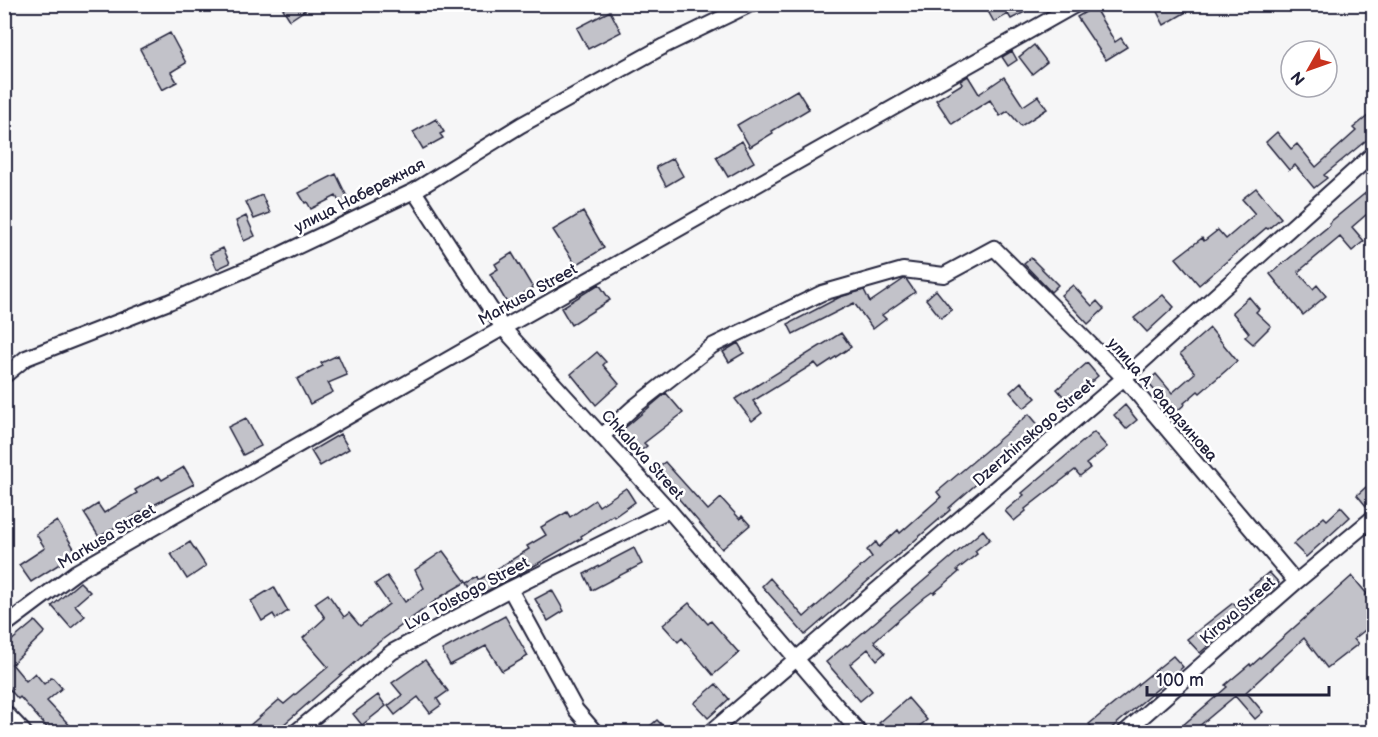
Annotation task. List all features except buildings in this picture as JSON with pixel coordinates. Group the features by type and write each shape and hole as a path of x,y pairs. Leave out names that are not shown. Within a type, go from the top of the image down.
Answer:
{"street":[{"name":"улица Набережная","path":"4,376 26,358 271,259 414,191 521,125 664,46 752,4"},
{"name":"Markusa Street","path":"4,627 76,572 1077,4"},
{"name":"Dzerzhinskogo Street","path":"711,732 1124,378 1374,153"},
{"name":"Chkalova Street","path":"414,191 503,328 603,435 859,732"},
{"name":"улица А. Фардзинова","path":"603,435 634,407 712,346 822,293 903,270 944,275 994,248 1124,378 1296,582"},
{"name":"Lva Tolstogo Street","path":"296,732 392,652 510,589 669,510"},
{"name":"Kirova Street","path":"1125,732 1374,517"},
{"path":"510,589 576,710 595,732"},
{"path":"4,711 24,732"}]}
